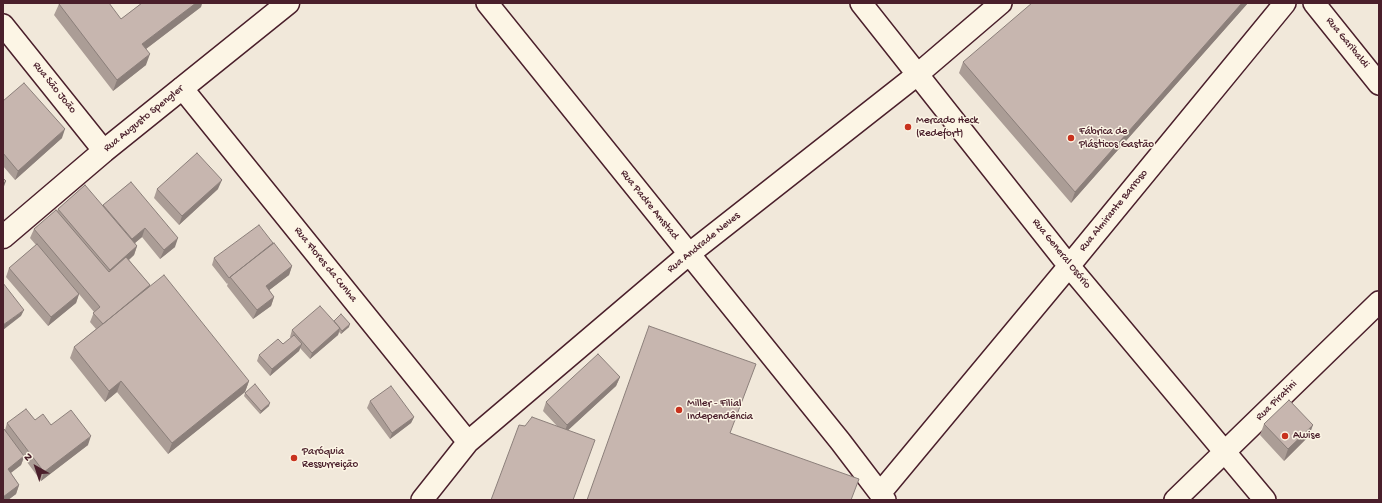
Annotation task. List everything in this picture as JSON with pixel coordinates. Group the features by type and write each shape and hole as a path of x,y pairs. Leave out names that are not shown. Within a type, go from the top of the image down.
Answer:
{"street":[{"name":"Rua Augusto Spengler","path":"3,237 104,151 288,3"},
{"name":"Rua Padre Amstad","path":"487,3 836,435 883,496"},
{"name":"Rua General Osório","path":"861,3 1070,266 1266,500"},
{"name":"Rua Andrade Neves","path":"422,500 468,442 689,254 918,74 1001,3"},
{"name":"Rua Almirante Barroso","path":"883,496 1285,3"},
{"name":"Rua Garibaldi","path":"1314,3 1379,84"},
{"name":"Rua São João","path":"3,25 104,151"},
{"name":"Rua Flores da Cunha","path":"182,88 468,442"},
{"name":"Rua Piratini","path":"1174,500 1379,302"}],"building":[{"path":"59,3 109,3 121,19 142,3 196,3 142,44 150,54 117,80"},
{"name":"Fábrica de Plásticos Gastão","path":"1032,3 1242,3 1075,192 963,62"},
{"path":"24,83 65,129 18,171 3,153 3,101"},
{"path":"197,153 222,180 182,216 157,189"},
{"path":"131,182 178,238 164,250 145,228 132,239 103,205"},
{"path":"85,185 137,246 110,270 58,209"},
{"path":"56,210 109,272 126,257 150,285 103,324 93,313 100,307 34,229"},
{"path":"259,225 273,243 229,278 214,258"},
{"path":"274,243 292,266 266,286 274,297 257,310 230,277"},
{"path":"37,244 79,294 51,317 9,268"},
{"path":"164,275 249,381 172,443 121,381 109,391 74,347"},
{"path":"3,283 24,310 3,325"},
{"path":"320,306 340,328 312,353 292,330"},
{"path":"341,314 350,324 342,331 334,321"},
{"name":"Miller - Filial Independência","path":"649,326 756,364 730,433 859,479 851,500 587,500"},
{"path":"294,335 302,344 272,369 259,355 278,339 283,344"},
{"path":"598,354 620,377 567,425 546,402"},
{"path":"255,384 270,403 261,411 245,393"},
{"path":"391,386 414,417 392,433 370,401"},
{"path":"1289,400 1313,425 1288,449 1264,424"},
{"path":"26,409 35,420 43,414 51,425 71,410 91,436 44,472 7,423"},
{"path":"532,417 595,440 573,500 491,500 519,425 525,426"},
{"path":"3,429 24,456 8,469 19,485 3,497"}],"place":[{"name":"Mercado Heck (Redefort)","path":"908,127"},
{"name":"Fábrica de Plásticos Gastão","path":"1071,138"},
{"name":"Miller - Filial Independência","path":"679,410"},
{"name":"Awise","path":"1285,436"},
{"name":"Paróquia Ressurreição","path":"294,458"}]}
